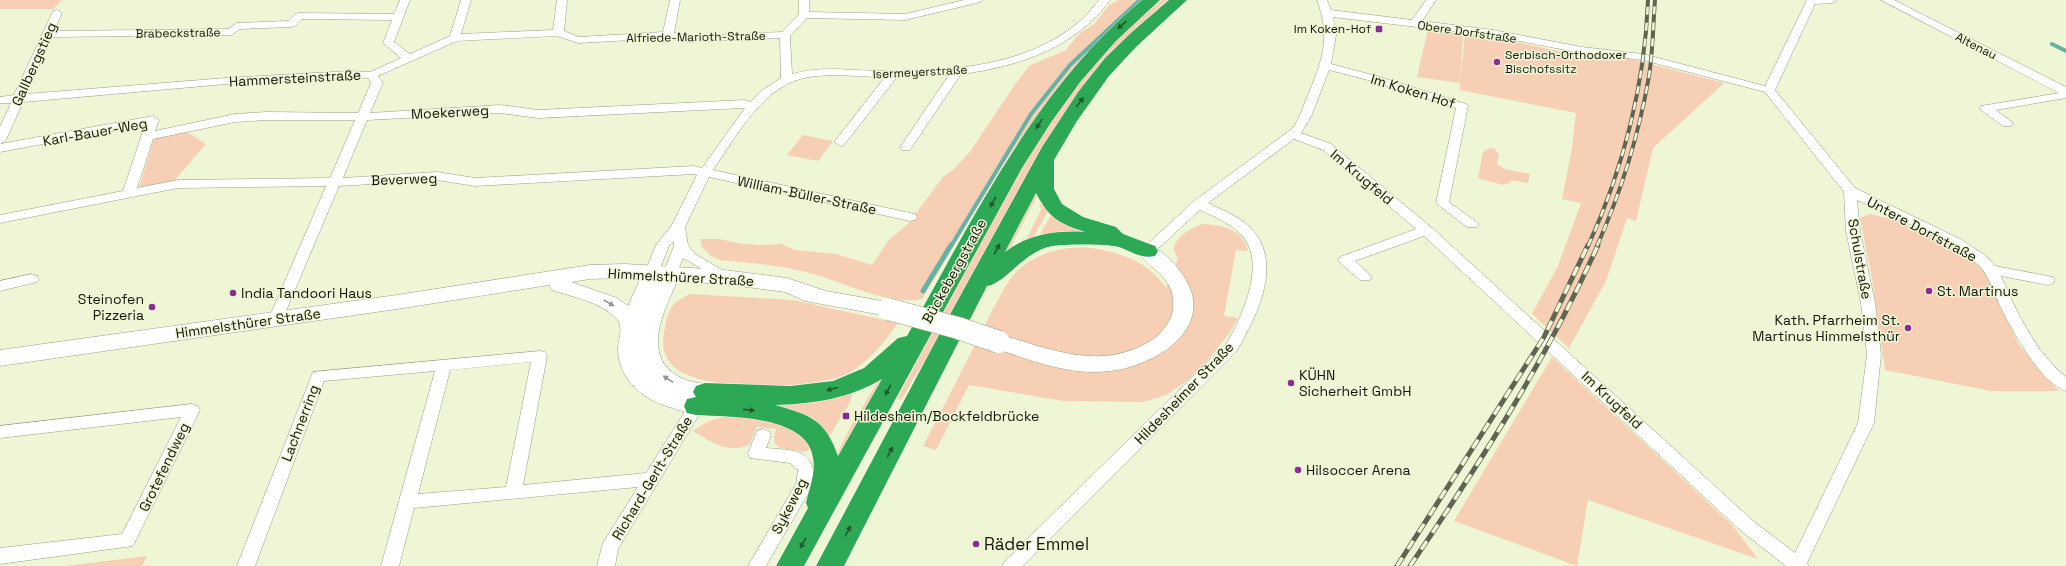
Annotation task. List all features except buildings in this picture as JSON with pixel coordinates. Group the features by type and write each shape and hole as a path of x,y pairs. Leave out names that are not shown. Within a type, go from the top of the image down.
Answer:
{"highway":[{"name":"Bückebergstraße","path":"790,566 1012,168 1044,116 1078,70 1097,50 1152,0"},
{"name":"Bückebergstraße","path":"830,566 1045,159 1074,110 1104,70 1134,39 1179,0"},
{"path":"1045,159 1044,189 1054,208 1076,222 1109,232 1116,239 1147,251"},
{"path":"972,296 1010,257 1028,247 1061,238 1104,240 1116,239"},
{"path":"700,399 804,396 834,389 864,378 880,369 920,331"},
{"path":"700,399 779,414 798,421 813,432 825,453 826,465 816,519"}],"street":[{"path":"405,0 388,43 409,58"},
{"path":"455,38 466,0"},
{"path":"558,33 562,0"},
{"path":"668,35 675,0"},
{"path":"804,0 804,15 905,18 977,0"},
{"name":"Isermeyerstraße","path":"659,278 663,246 678,227 705,172 760,98 787,80 816,73 893,75 957,71 1000,63 1027,55 1053,44 1086,22 1105,0"},
{"path":"1147,251 1199,204 1293,134 1304,119 1329,56 1331,30 1328,13 1322,0"},
{"path":"1415,24 1431,0"},
{"path":"1832,0 1812,1 1769,90 1850,191"},
{"name":"Altenau","path":"1886,0 2066,94"},
{"name":"Gallbergstieg","path":"0,141 57,13"},
{"name":"Obere Dorfstraße","path":"1328,13 1492,33 1582,50 1643,57 1769,90"},
{"name":"Alfriede-Marioth-Straße","path":"372,75 455,38 558,33 578,40 668,35 687,39 785,35 804,15"},
{"name":"Brabeckstraße","path":"48,34 231,32 237,26 291,24 299,16 399,17"},
{"path":"785,35 785,66 787,80"},
{"name":"Im Koken Hof","path":"1325,66 1376,79 1462,106 1442,202 1472,224"},
{"path":"906,147 957,71"},
{"name":"Hammersteinstraße","path":"0,100 226,81 342,74 372,75 377,83 276,318"},
{"path":"840,142 893,75"},
{"name":"Altenau","path":"2007,123 1985,108 2066,94"},
{"name":"Moekerweg","path":"148,136 235,118 267,116 363,117 500,109 538,114 745,104 752,107"},
{"name":"Karl-Bauer-Weg","path":"0,141 153,120 128,195"},
{"name":"Im Krugfeld","path":"1293,134 1327,147 1426,230 1746,525 1798,566"},
{"name":"Beverweg","path":"128,195 178,184 334,182 437,176 475,182 643,172 694,170 705,172"},
{"name":"William-Büller-Straße","path":"705,172 910,217"},
{"name":"Untere Dorfstraße","path":"1850,191 1970,251 1981,259 1991,270 2011,314 2030,345 2050,372 2066,385"},
{"name":"Schulstraße","path":"1798,566 1866,423 1874,355 1868,303 1853,231 1850,191"},
{"path":"0,219 128,195"},
{"name":"Hildesheimer Straße","path":"1011,566 1231,348 1246,322 1257,286 1258,267 1255,246 1250,235 1239,226 1199,204"},
{"path":"678,227 681,246 690,257 724,277"},
{"path":"1365,277 1345,260 1426,230"},
{"path":"681,246 630,325 628,340 630,359 634,372 644,384 666,398 700,399"},
{"name":"Himmelsthürer Straße","path":"0,358 496,288 590,272 818,295 888,309 958,328 1032,354 1058,360 1074,363 1117,363 1137,357 1154,349 1173,332 1182,317 1184,302 1181,290 1174,277 1165,266 1147,251"},
{"name":"Untere Dorfstraße","path":"1991,270 2048,280"},
{"name":"Himmelsthürer Straße","path":"496,288 659,278 724,277 787,285 818,295"},
{"path":"659,278 658,302 646,337 647,354 650,364 662,376 700,399"},
{"path":"0,286 32,279"},
{"path":"559,285 610,303 625,314 630,325"},
{"name":"Lachnerring","path":"246,566 318,376 540,356 513,493"},
{"path":"390,566 444,365"},
{"name":"Richard-Gerlt-Straße","path":"606,566 609,548 700,399"},
{"name":"Grotefendweg","path":"0,432 192,410 127,541 0,556"},
{"name":"Sykeweg","path":"757,566 804,485 806,477 806,468 794,457 756,453 764,435"},
{"path":"407,502 651,479"}],"shaded area":[{"path":"0,0 62,0 53,9 0,9"},
{"path":"1119,0 1146,0 1088,52 1050,98 992,182 922,299 910,300 883,297 817,275 793,269 720,260 711,256 701,246 701,239 719,239 742,244 781,244 795,250 836,254 872,265 889,240 908,224 943,177 954,169 969,153 1029,66 1066,50 1079,34 1094,24 1109,5"},
{"path":"1162,0 1171,0 1129,36 944,328 901,400 897,399 1021,169 1057,109 1091,67 1122,34"},
{"path":"1428,29 1463,33 1460,83 1417,77"},
{"path":"1465,34 1492,37 1563,52 1631,59 1724,83 1653,148 1636,221 1627,218 1606,281 1569,348 1532,314 1558,266 1581,203 1562,199 1572,148 1576,113 1460,90"},
{"path":"185,131 206,144 174,181 139,188 154,138"},
{"path":"803,135 833,141 818,161 787,155"},
{"path":"1490,148 1495,149 1499,155 1497,164 1504,169 1530,174 1528,183 1511,180 1511,182 1503,185 1478,178 1483,152"},
{"path":"1037,190 1037,196 1007,254 1004,254"},
{"path":"1043,200 1049,209 1033,238 1020,245 1023,239 1026,240 1042,208 1039,207"},
{"path":"1053,212 1108,235 1039,236"},
{"path":"1870,214 1895,220 1947,243 1981,264 2019,345 2059,391 1991,391 1885,370 1872,279 1860,218"},
{"path":"1202,224 1224,227 1237,233 1242,238 1248,251 1236,250 1224,316 1238,318 1230,332 1204,365 1184,383 1166,395 1143,402 1063,401 969,385 936,450 923,446 1002,292 1016,272 1025,264 1035,258 1057,250 1080,247 1092,248 1122,256 1139,263 1153,273 1166,288 1178,259 1174,250 1177,241 1184,234"},
{"path":"690,294 793,300 898,323 876,351 863,363 849,373 833,379 786,385 758,386 731,384 706,380 685,374 672,365 666,356 663,343 669,311 675,303"},
{"path":"1552,357 1732,525 1758,559 1588,500 1577,566 1454,521"},
{"path":"887,370 834,467 836,458 846,435 881,376"},
{"path":"853,390 850,402 829,437 770,403"},
{"path":"739,415 790,424 814,445 806,452 780,448 775,444 774,437 776,429 757,427 750,444 742,447 727,448 713,443 693,431 715,419"},
{"path":"147,556 142,566 66,566"}],"waterway":[{"path":"951,246 1031,114 1070,65 1140,0"},
{"path":"2052,44 2066,51"},
{"path":"923,291 951,245"}],"railway":[{"path":"1588,246 1612,187 1630,126 1642,63 1648,0"},
{"path":"1597,246 1621,184 1645,98 1652,48 1655,0"},
{"path":"1397,566 1544,337 1588,245"},
{"path":"1410,566 1487,449 1535,370 1598,245"}],"place":[{"name":"Im Koken-Hof","path":"1379,29"},
{"name":"Serbisch-Orthodoxer Bischofssitz","path":"1497,62"},
{"name":"St. Martinus","path":"1929,291"},
{"name":"India Tandoori Haus","path":"233,293"},
{"name":"Steinofen Pizzeria","path":"152,307"},
{"name":"Kath. Pfarrheim St. Martinus Himmelsthür","path":"1908,328"},
{"name":"KÜHN Sicherheit GmbH","path":"1291,383"},
{"name":"Hildesheim/Bockfeldbrücke","path":"846,416"},
{"name":"Hilsoccer Arena","path":"1298,470"},
{"name":"Räder Emmel","path":"976,544"}]}
